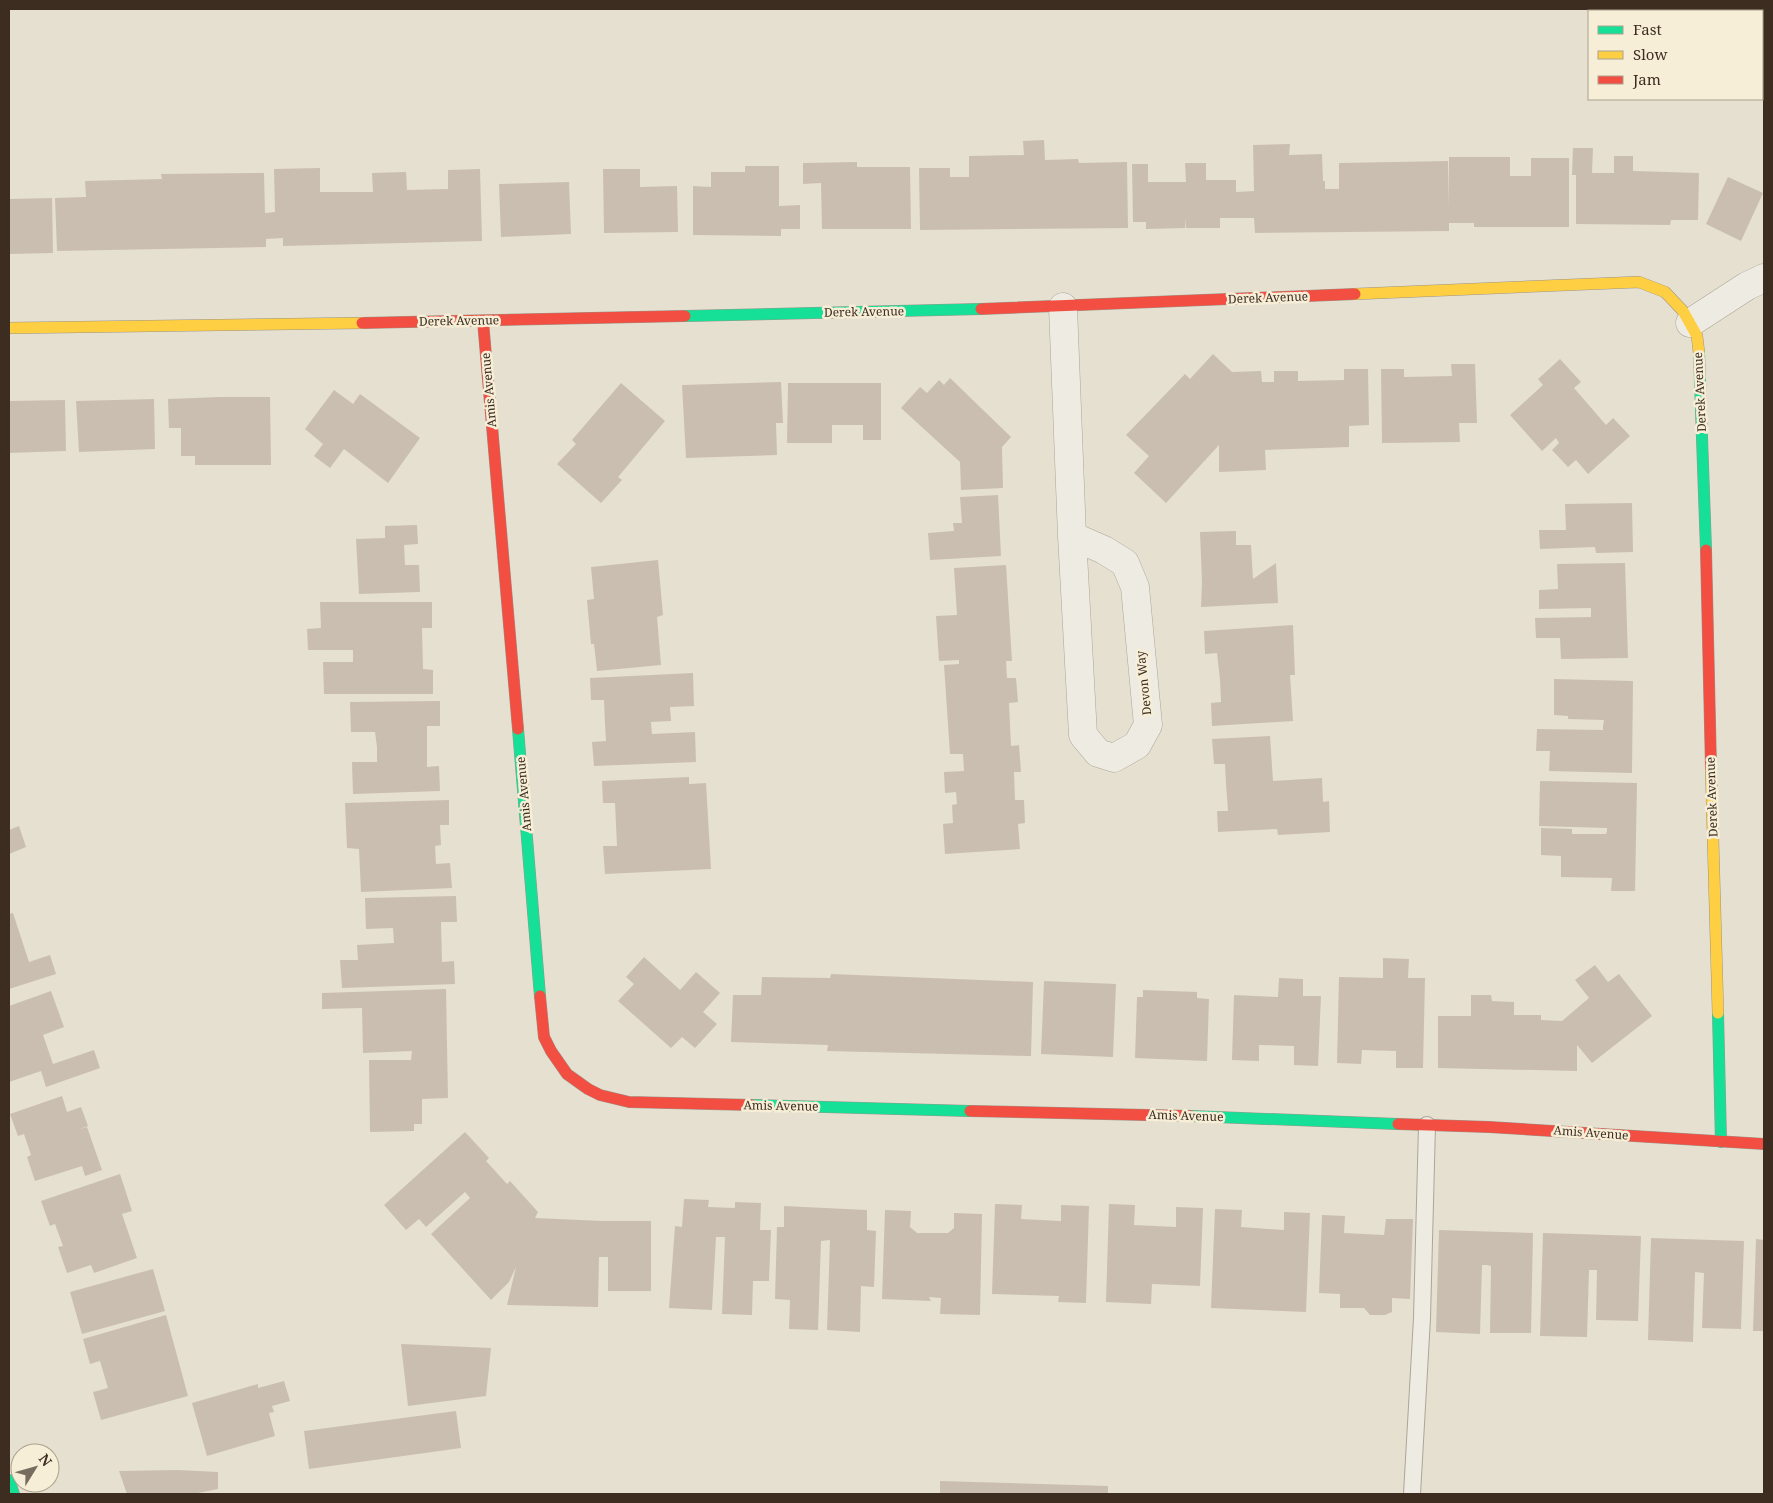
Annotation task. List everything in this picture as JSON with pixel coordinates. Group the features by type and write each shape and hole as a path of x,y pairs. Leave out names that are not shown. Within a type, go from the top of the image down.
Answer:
{"street":[{"path":"1690,323 1747,286 1764,278"},
{"name":"Derek Avenue","path":"9,328 483,321 1063,307 1639,282 1665,292 1684,311 1697,336 1700,363 1721,1142"},
{"name":"Devon Way","path":"1063,307 1072,536 1083,735 1098,753 1114,758 1137,745 1148,725 1135,587 1125,563 1104,550 1072,536"},
{"name":"Amis Avenue","path":"483,321 544,1037 557,1062 569,1076 587,1090 609,1099 630,1102 1215,1117 1489,1127 1764,1144"},
{"path":"9,1480 14,1494"}],"lane":[{"path":"1412,1494 1422,1318 1427,1125"}],"building":[{"path":"1764,9 1764,44 1763,10 1717,10"},
{"path":"1763,53 1764,53 1763,94"},
{"path":"1044,140 1045,160 1078,159 1079,163 1127,162 1128,228 920,230 919,168 950,168 950,177 969,177 969,156 1024,155 1023,141"},
{"path":"1290,144 1289,155 1322,154 1325,189 1339,189 1339,163 1448,161 1449,207 1449,157 1510,157 1510,176 1531,176 1531,158 1569,158 1569,227 1474,227 1474,223 1449,223 1449,231 1255,233 1254,218 1220,218 1220,228 1186,228 1186,219 1185,228 1146,229 1146,222 1133,222 1132,164 1148,164 1148,182 1186,182 1185,163 1206,163 1206,180 1236,180 1236,192 1254,191 1253,145"},
{"path":"1573,148 1593,148 1592,173 1614,173 1614,156 1633,156 1633,171 1699,173 1698,220 1671,220 1670,225 1576,224 1576,175 1572,175"},
{"path":"857,162 857,167 910,167 911,229 822,229 821,183 803,184 803,163"},
{"path":"745,166 779,166 779,206 800,205 800,229 781,229 781,236 693,235 693,186 711,187 711,172 745,172"},
{"path":"320,168 320,192 373,192 372,173 406,172 407,190 448,189 448,170 480,169 482,241 283,246 283,238 266,239 266,247 57,251 55,198 86,197 85,181 162,179 161,174 264,173 265,213 275,212 274,169"},
{"path":"603,169 640,169 640,187 677,186 678,232 604,233"},
{"path":"1728,177 1763,193 1741,241 1706,224"},
{"path":"569,182 571,234 501,237 499,184"},
{"path":"52,198 53,253 9,254 9,199"},
{"path":"1213,354 1232,372 1261,371 1262,382 1274,382 1274,371 1298,371 1298,381 1344,380 1344,369 1368,369 1369,425 1349,426 1349,447 1265,450 1266,470 1219,472 1219,445 1166,503 1134,473 1149,456 1126,435 1185,374 1190,379"},
{"path":"1560,359 1581,382 1574,388 1606,425 1613,418 1630,436 1588,474 1576,460 1568,467 1552,450 1559,443 1556,438 1542,451 1510,415 1543,385 1538,379"},
{"path":"1451,364 1475,364 1477,423 1459,423 1460,442 1382,443 1381,369 1404,369 1404,377 1452,376"},
{"path":"950,378 1011,437 1002,447 1003,488 961,490 960,462 901,408 920,387 927,393 939,380 944,385"},
{"path":"781,382 783,423 776,423 777,455 686,458 682,385"},
{"path":"621,383 665,421 618,477 622,480 601,503 557,464 576,444 572,440"},
{"path":"788,383 881,383 881,440 863,440 863,425 832,425 832,443 787,443"},
{"path":"334,390 353,404 360,394 420,438 388,483 344,449 330,468 314,456 323,444 305,429"},
{"path":"270,397 271,465 195,465 195,456 181,456 181,428 169,428 168,399"},
{"path":"154,399 155,449 79,452 76,401"},
{"path":"65,400 66,451 9,453 9,401"},
{"path":"998,495 1001,556 930,560 928,533 954,531 953,523 962,523 960,497"},
{"path":"1632,503 1633,552 1596,553 1595,547 1540,549 1539,530 1566,530 1565,504"},
{"path":"417,525 418,544 404,545 405,565 419,565 420,592 359,594 356,539 385,538 385,526"},
{"path":"1236,531 1236,545 1251,545 1253,579 1276,563 1278,603 1201,607 1200,532"},
{"path":"658,560 663,615 657,617 661,665 597,671 594,644 591,644 587,600 594,599 591,567"},
{"path":"1625,563 1628,658 1561,659 1560,638 1536,638 1535,618 1591,617 1591,608 1539,609 1539,590 1558,589 1557,564"},
{"path":"1006,565 1012,661 1006,661 1007,678 1016,678 1018,702 1009,703 1011,746 1019,745 1021,772 1014,772 1015,800 1024,800 1025,823 1018,824 1020,849 945,854 943,824 953,823 952,805 957,804 956,792 945,793 944,772 964,771 963,754 950,754 944,665 959,664 959,660 939,661 936,616 957,615 954,568"},
{"path":"320,602 432,602 432,628 422,628 423,669 433,670 433,694 324,694 323,662 353,662 353,650 308,650 307,629 321,628"},
{"path":"1293,625 1295,675 1290,675 1293,721 1212,726 1211,703 1221,702 1220,680 1217,653 1205,654 1204,631"},
{"path":"693,673 694,706 670,707 671,721 651,722 652,734 695,732 696,762 594,766 592,742 606,741 604,700 591,700 590,678"},
{"path":"1554,679 1633,681 1632,773 1549,771 1550,751 1536,751 1537,729 1603,730 1604,720 1568,719 1568,716 1554,715"},
{"path":"440,701 440,726 427,726 427,767 439,766 440,791 353,794 352,762 377,762 377,747 375,732 351,732 350,702"},
{"path":"1270,736 1273,781 1322,778 1323,802 1329,801 1330,832 1278,835 1277,829 1218,832 1217,811 1228,811 1225,764 1214,764 1212,739"},
{"path":"689,777 689,784 706,783 711,869 605,874 603,846 617,846 615,803 603,803 602,781"},
{"path":"1540,781 1637,783 1635,891 1611,891 1612,878 1561,877 1561,856 1541,855 1541,828 1572,829 1572,834 1606,834 1607,828 1539,826"},
{"path":"449,800 449,825 440,825 441,845 435,846 436,864 450,863 452,888 361,892 359,849 347,848 345,803"},
{"path":"19,826 26,847 9,854 9,830"},
{"path":"456,896 457,922 441,922 442,962 454,961 455,984 342,988 340,960 358,960 357,945 394,943 393,928 366,929 365,898"},
{"path":"13,913 29,962 50,955 56,974 9,989 9,914"},
{"path":"644,957 680,990 696,972 720,993 703,1012 717,1024 695,1048 682,1037 671,1048 618,1001 634,984 626,977"},
{"path":"1383,958 1409,959 1408,978 1425,978 1423,1068 1396,1068 1396,1051 1362,1050 1361,1064 1337,1063 1339,977 1383,978"},
{"path":"1595,965 1608,982 1619,974 1652,1016 1592,1063 1577,1045 1577,1071 1438,1068 1438,1016 1471,1016 1471,995 1491,995 1492,1001 1514,1002 1514,1015 1541,1015 1541,1020 1562,1021 1589,998 1575,980"},
{"path":"831,974 1033,982 1031,1056 827,1051 828,1045 731,1042 733,995 761,995 762,977 830,978"},
{"path":"1279,978 1303,979 1303,996 1321,996 1318,1066 1294,1065 1294,1046 1259,1045 1259,1061 1232,1060 1234,995 1278,997"},
{"path":"1044,981 1116,984 1113,1057 1041,1054"},
{"path":"446,989 448,1098 422,1099 422,1124 414,1124 414,1131 370,1132 369,1060 411,1060 412,1051 363,1053 362,1008 322,1009 322,993"},
{"path":"1143,990 1197,992 1197,998 1209,999 1207,1061 1135,1058 1137,997 1143,997"},
{"path":"51,991 64,1027 43,1035 53,1064 94,1050 100,1068 46,1087 41,1071 9,1082 9,1006"},
{"path":"62,1096 67,1112 81,1107 88,1126 77,1130 87,1127 102,1170 85,1176 82,1166 35,1181 27,1157 31,1155 24,1134 18,1136 10,1114"},
{"path":"465,1132 489,1158 486,1161 507,1184 510,1181 538,1212 535,1218 651,1221 651,1291 608,1291 608,1257 599,1257 598,1307 507,1305 516,1267 509,1282 491,1300 431,1234 470,1198 465,1192 426,1227 419,1219 406,1230 384,1205"},
{"path":"120,1174 132,1211 122,1214 137,1258 94,1273 91,1265 67,1273 58,1247 63,1246 55,1224 50,1226 41,1201"},
{"path":"684,1199 709,1200 708,1207 735,1208 735,1202 761,1203 760,1230 771,1230 769,1281 753,1281 752,1315 722,1314 725,1237 716,1237 712,1310 669,1308 675,1226 682,1227"},
{"path":"995,1204 1022,1205 1021,1219 1061,1221 1061,1205 1089,1206 1086,1303 1058,1302 1059,1296 992,1294"},
{"path":"1109,1204 1135,1205 1134,1225 1176,1227 1176,1207 1203,1208 1200,1286 1152,1284 1151,1304 1106,1302"},
{"path":"784,1206 867,1210 867,1230 876,1231 874,1287 861,1286 860,1332 827,1330 830,1240 821,1241 818,1330 789,1329 790,1300 775,1299 777,1227 784,1227"},
{"path":"1215,1209 1242,1210 1241,1227 1284,1230 1284,1212 1310,1213 1306,1312 1211,1308"},
{"path":"885,1210 911,1211 910,1227 917,1233 948,1233 954,1228 954,1213 982,1214 980,1315 940,1314 941,1298 929,1297 931,1301 882,1299"},
{"path":"1322,1215 1345,1216 1344,1233 1384,1235 1386,1219 1413,1219 1410,1299 1392,1298 1392,1312 1385,1315 1370,1315 1364,1308 1340,1308 1340,1294 1319,1293"},
{"path":"1439,1230 1533,1233 1531,1333 1490,1333 1491,1266 1487,1265 1482,1265 1480,1334 1436,1332"},
{"path":"1543,1233 1641,1236 1638,1321 1596,1320 1597,1270 1589,1270 1587,1337 1540,1336"},
{"path":"1651,1238 1744,1241 1741,1329 1702,1328 1704,1273 1695,1272 1693,1342 1648,1340"},
{"path":"1756,1239 1764,1240 1764,1331 1753,1331"},
{"path":"153,1269 165,1311 82,1334 70,1292"},
{"path":"166,1315 188,1396 101,1420 93,1392 108,1388 100,1361 90,1364 83,1339"},
{"path":"401,1344 491,1348 486,1396 408,1406"},
{"path":"284,1381 290,1401 272,1406 274,1412 269,1413 275,1436 207,1456 192,1403 258,1384 258,1388"},
{"path":"456,1411 461,1448 309,1469 304,1431"},
{"path":"178,1470 218,1472 218,1489 199,1494 127,1494 119,1471"},
{"path":"940,1481 1108,1486 1108,1494 940,1494"}],"traffic: fast":[{"path":"685,316 981,309"},
{"path":"1699,353 1706,550"},
{"path":"518,729 540,996"},
{"path":"1718,1013 1721,1142"},
{"path":"752,1105 970,1111"},
{"path":"1191,1116 1398,1124"},
{"path":"9,1480 14,1494"}],"traffic: slow":[{"path":"1355,294 1639,282 1665,292 1683,311 1697,336 1699,353"},
{"path":"9,328 362,323"},
{"path":"1711,768 1718,1013"}],"traffic: jam":[{"path":"981,309 1355,294"},
{"path":"362,323 685,316"},
{"path":"483,321 518,729"},
{"path":"1706,550 1711,768"},
{"path":"540,996 544,1037 551,1051 567,1074 588,1089 600,1095 629,1102 752,1105"},
{"path":"970,1111 1191,1116"},
{"path":"1398,1124 1489,1127 1764,1144"}]}
